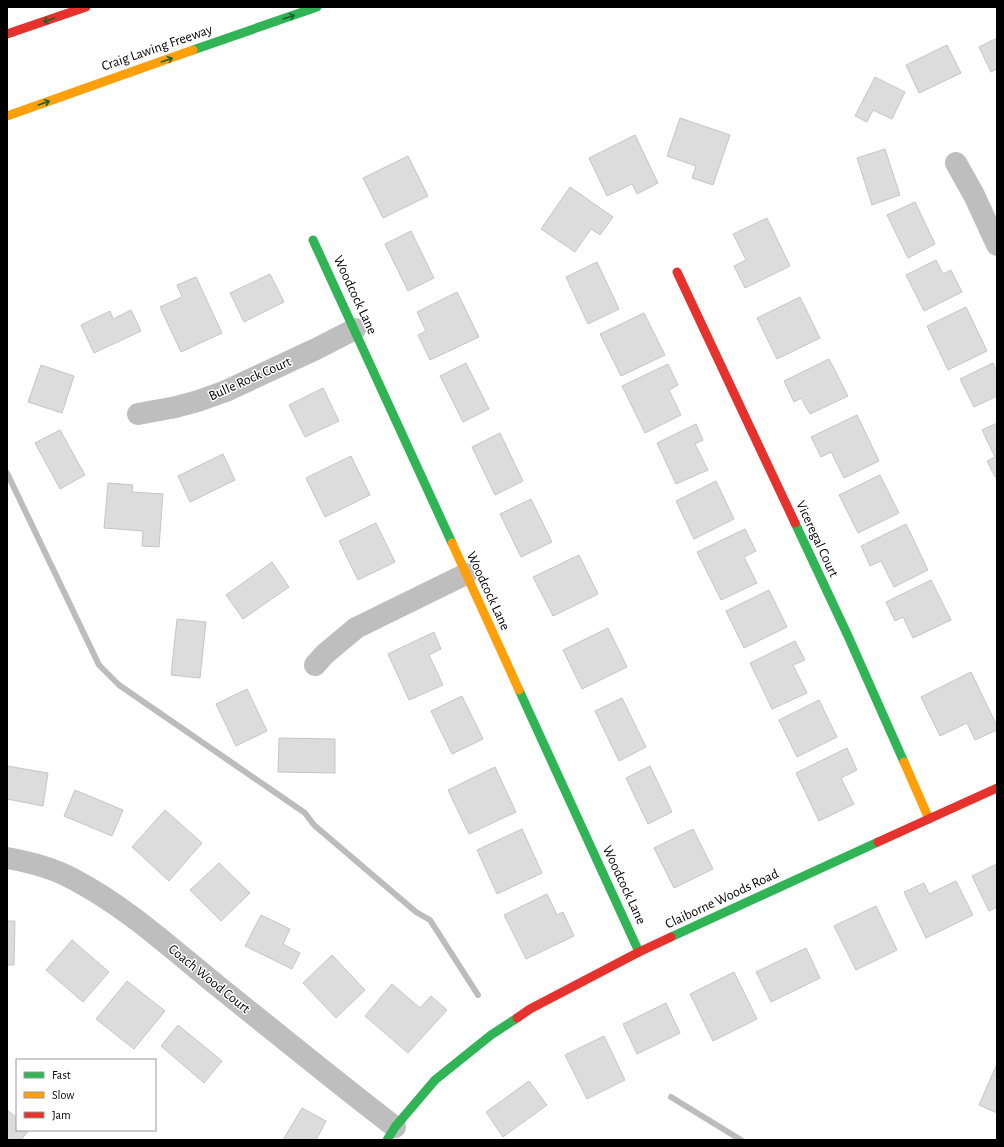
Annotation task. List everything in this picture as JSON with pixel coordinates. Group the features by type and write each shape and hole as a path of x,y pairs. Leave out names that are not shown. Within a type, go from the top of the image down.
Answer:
{"main road":[{"path":"7,34 86,7"},
{"name":"Craig Lawing Freeway","path":"7,116 317,7"},
{"name":"Woodcock Lane","path":"314,240 640,952"},
{"name":"Viceregal Court","path":"676,272 848,636 929,819"},
{"name":"Claiborne Woods Road","path":"391,1134 435,1080 491,1035 530,1009 640,952 997,788"}],"street":[{"path":"956,163 974,195 997,244"},
{"name":"Bulle Rock Court","path":"138,414 176,408 198,402 226,391 355,329"},
{"path":"315,665 325,654 356,628 466,574"},
{"name":"Coach Wood Court","path":"7,858 40,865 73,879 103,896 142,925 335,1081 391,1134"}],"building":[{"path":"997,38 997,69 991,72 979,47"},
{"path":"947,45 961,73 919,93 906,65"},
{"path":"875,77 905,92 892,119 873,110 867,122 855,116"},
{"path":"680,118 730,135 713,185 692,178 696,166 667,156"},
{"path":"635,135 658,183 637,194 632,184 607,196 589,158"},
{"path":"885,149 900,195 872,205 857,158"},
{"path":"408,156 428,196 383,218 363,178"},
{"path":"570,187 613,217 600,235 591,229 575,252 541,229"},
{"path":"915,202 935,244 908,258 887,215"},
{"path":"767,218 790,266 745,288 734,266 746,260 733,234"},
{"path":"411,231 434,278 408,291 385,244"},
{"path":"936,260 943,274 951,270 962,292 924,311 906,275"},
{"path":"597,262 619,309 588,324 566,277"},
{"path":"270,274 284,302 244,322 230,293"},
{"path":"196,277 222,333 181,352 160,307 182,297 177,285"},
{"path":"457,292 479,337 430,360 418,335 426,331 417,312"},
{"path":"800,297 820,338 777,359 757,318"},
{"path":"966,307 987,351 948,370 927,326"},
{"path":"131,310 141,331 94,353 81,325 110,311 113,319"},
{"path":"644,313 665,355 621,376 600,334"},
{"path":"829,359 848,396 810,414 801,398 794,402 784,381"},
{"path":"466,363 489,409 463,422 440,376"},
{"path":"993,363 997,371 997,396 974,407 960,379"},
{"path":"668,364 678,385 669,390 681,415 645,433 622,386"},
{"path":"41,365 74,376 62,413 28,402"},
{"path":"323,388 339,421 305,437 289,405"},
{"path":"857,415 879,461 844,478 831,452 821,457 811,437"},
{"path":"997,423 997,476 995,477 987,461 995,457 982,430"},
{"path":"696,424 703,440 695,444 708,470 676,484 657,443"},
{"path":"60,430 85,475 60,489 35,443"},
{"path":"500,433 523,481 495,495 472,447"},
{"path":"223,454 235,480 190,502 178,476"},
{"path":"351,456 370,495 325,517 306,478"},
{"path":"880,475 899,513 858,533 839,495"},
{"path":"716,481 734,519 694,539 676,501"},
{"path":"108,483 133,485 132,492 163,494 159,547 142,546 143,531 104,528"},
{"path":"531,499 552,542 521,557 500,514"},
{"path":"376,523 395,562 358,580 339,541"},
{"path":"906,524 928,570 894,587 881,561 870,566 861,546"},
{"path":"745,529 756,551 744,557 757,583 721,600 697,552"},
{"path":"579,555 598,594 553,616 533,577"},
{"path":"272,562 289,587 243,619 226,595"},
{"path":"931,580 951,620 913,638 903,617 895,621 886,602"},
{"path":"769,590 787,627 744,648 726,611"},
{"path":"177,619 206,622 200,678 171,675"},
{"path":"608,628 627,667 582,689 563,650"},
{"path":"434,632 441,649 429,655 443,685 409,700 388,654"},
{"path":"795,641 805,660 793,665 807,693 772,709 750,663"},
{"path":"971,672 997,726 997,730 975,740 967,723 940,736 921,697"},
{"path":"247,689 267,731 236,746 216,704"},
{"path":"462,696 483,739 452,754 431,711"},
{"path":"622,698 646,747 619,761 595,711"},
{"path":"819,700 837,737 797,757 779,720"},
{"path":"279,738 335,739 335,773 278,772"},
{"path":"847,748 857,770 841,778 854,804 819,821 796,773"},
{"path":"7,766 48,773 43,806 7,799"},
{"path":"650,766 672,812 648,824 626,778"},
{"path":"495,767 516,812 469,834 448,790"},
{"path":"75,790 123,810 112,836 64,816"},
{"path":"165,810 202,843 169,881 132,847"},
{"path":"522,829 542,873 497,894 477,850"},
{"path":"693,829 713,869 674,888 654,848"},
{"path":"219,863 250,893 221,921 190,890"},
{"path":"997,864 997,907 989,911 972,876"},
{"path":"956,881 973,915 926,938 904,892 924,883 929,894"},
{"path":"547,894 557,915 563,912 574,936 526,959 504,915"},
{"path":"876,906 897,950 856,970 834,926"},
{"path":"261,915 290,929 283,944 300,953 292,969 245,946"},
{"path":"7,921 15,921 14,965 7,965"},
{"path":"72,940 109,972 83,1002 46,970"},
{"path":"806,948 820,978 771,1002 756,972"},
{"path":"332,955 365,990 336,1018 303,983"},
{"path":"734,972 757,1019 713,1041 690,994"},
{"path":"127,981 165,1011 134,1049 96,1019"},
{"path":"392,984 420,1008 431,996 447,1010 408,1053 365,1016"},
{"path":"666,1003 680,1033 637,1054 623,1024"},
{"path":"178,1025 222,1061 204,1083 161,1046"},
{"path":"604,1036 625,1080 587,1099 565,1055"},
{"path":"997,1064 997,1113 979,1105"},
{"path":"529,1081 547,1105 503,1137 486,1112"},
{"path":"302,1108 326,1121 316,1140 283,1140"},
{"path":"7,1110 16,1117 16,1131 28,1131 21,1140 7,1140"}],"waterway":[{"path":"7,473 99,665 119,685 305,813 314,825 416,912 430,920 478,995"},
{"path":"671,1097 741,1140"}],"traffic: fast":[{"path":"193,50 317,7"},
{"path":"313,240 452,543"},
{"path":"795,523 848,636 904,762"},
{"path":"519,690 639,952"},
{"path":"671,937 878,842"},
{"path":"387,1140 395,1127 435,1080 491,1035 517,1018"}],"traffic: slow":[{"path":"7,116 193,50"},
{"path":"452,543 519,690"},
{"path":"904,762 929,819"}],"traffic: jam":[{"path":"7,34 86,7"},
{"path":"677,272 795,523"},
{"path":"878,842 997,788"},
{"path":"517,1018 530,1009 671,937"}]}
